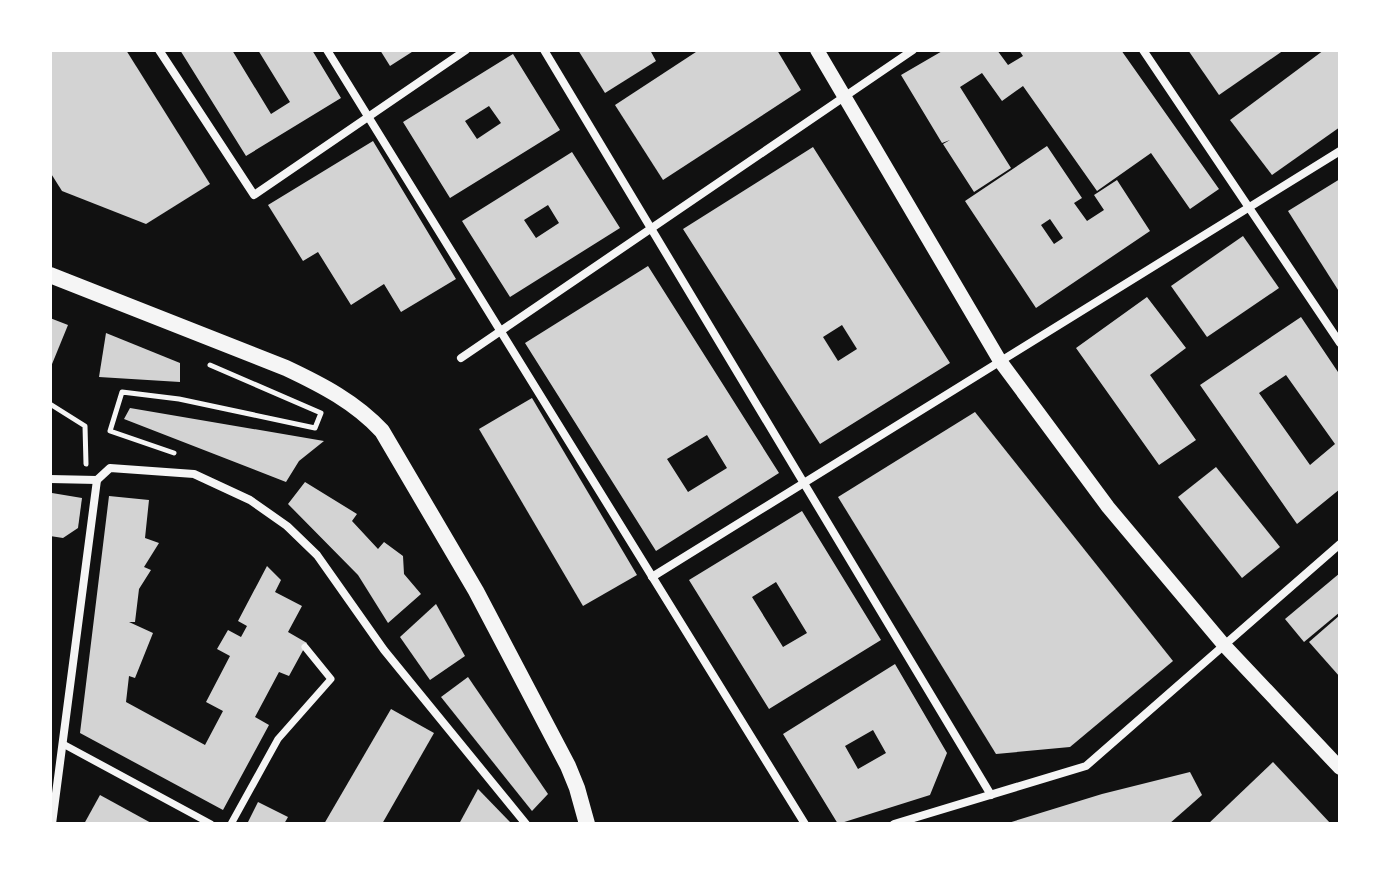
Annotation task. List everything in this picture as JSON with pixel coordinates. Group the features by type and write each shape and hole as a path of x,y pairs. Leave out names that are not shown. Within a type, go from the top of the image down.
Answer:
{"main road":[{"path":"50,275 286,368 320,384 367,415 382,431 476,591 568,766 587,824"}],"street":[{"path":"159,50 254,195 466,50"},
{"path":"327,50 805,824"},
{"path":"544,50 991,795"},
{"path":"817,50 1000,361 1108,507 1224,645 1340,768"},
{"path":"461,358 913,50"},
{"path":"1143,50 1340,343"},
{"path":"652,577 1340,151"},
{"path":"52,824 97,480 110,468 184,471 250,500 287,526 317,555 384,650 526,824"},
{"path":"50,479 97,480"},
{"path":"894,824 1086,766 1340,544"},
{"path":"231,824 278,739 331,679 305,647"},
{"path":"63,744 211,824"}],"path":[{"path":"189,458 110,431 122,392 179,399 315,428 321,413 204,362"},
{"path":"50,404 85,426 86,468 74,468"}],"building":[{"path":"50,50 126,50 210,184 146,224 62,191 50,172"},
{"path":"180,50 232,50 271,114 290,102 258,50 312,50 341,98 246,156"},
{"path":"380,50 415,50 390,66"},
{"path":"578,50 650,50 656,61 605,93"},
{"path":"699,50 777,50 801,90 663,180 615,105"},
{"path":"944,50 997,50 1008,65 1023,56 1019,50 1121,50 1219,189 1190,209 1151,153 1097,191 1023,86 1002,101 982,73 960,87 1011,168 974,192 943,144 950,140 942,143 901,75"},
{"path":"1188,50 1284,50 1219,95"},
{"path":"1324,50 1337,50 1340,54 1340,127 1272,175 1230,120"},
{"path":"513,54 560,130 450,198 403,122","holes":["489,106 501,123 477,139 465,121"]},
{"path":"373,141 456,279 401,312 384,284 351,305 318,252 303,261 268,205"},
{"path":"1047,146 1082,198 1074,203 1087,221 1104,210 1094,195 1117,180 1150,231 1036,308 965,201","holes":["1050,219 1063,238 1054,244 1041,225"]},
{"path":"813,147 950,363 820,444 683,229","holes":["842,325 857,349 838,361 823,337"]},
{"path":"572,152 620,228 510,297 462,221","holes":["548,205 559,223 536,238 524,220"]},
{"path":"1340,179 1340,293 1288,211"},
{"path":"1243,236 1279,288 1207,337 1171,286"},
{"path":"648,266 779,473 656,551 525,343","holes":["707,435 727,468 688,492 667,459"]},
{"path":"1147,297 1186,348 1150,375 1196,440 1159,465 1076,348"},
{"path":"1301,317 1340,375 1340,489 1297,524 1200,385","holes":["1286,375 1335,444 1310,465 1259,393"]},
{"path":"50,318 68,325 50,369"},
{"path":"106,333 180,363 180,382 99,377"},
{"path":"532,398 637,575 583,606 479,429"},
{"path":"130,408 324,441 299,461 286,482 124,419"},
{"path":"975,412 1173,661 1070,747 996,754 838,497"},
{"path":"1216,467 1280,547 1242,578 1178,497"},
{"path":"305,482 357,514 352,521 378,549 384,542 403,556 404,574 421,594 388,623 358,575 288,504"},
{"path":"52,493 82,498 78,528 63,538 50,536"},
{"path":"109,496 149,500 145,538 159,543 144,567 151,570 139,589 135,622 129,622 153,633 135,678 129,676 126,702 205,745 223,711 206,702 230,656 217,649 228,630 241,637 247,626 238,621 267,566 281,580 275,592 302,606 288,632 307,643 289,676 279,672 255,717 269,725 223,810 80,733"},
{"path":"802,511 881,640 769,709 689,580","holes":["776,582 807,633 783,647 752,597"]},
{"path":"1340,573 1340,612 1304,642 1285,619"},
{"path":"436,604 465,656 430,680 400,637"},
{"path":"1340,615 1340,677 1309,642"},
{"path":"895,664 947,753 930,795 838,824 783,734","holes":["873,730 886,753 858,769 845,746"]},
{"path":"468,677 548,794 532,811 441,697"},
{"path":"391,709 434,733 382,824 324,824"},
{"path":"1273,762 1331,824 1208,824"},
{"path":"1190,772 1202,795 1169,824 1005,824 1102,794"},
{"path":"478,789 512,824 459,824"},
{"path":"100,795 153,824 84,824"},
{"path":"258,802 288,817 284,824 247,824"}]}
